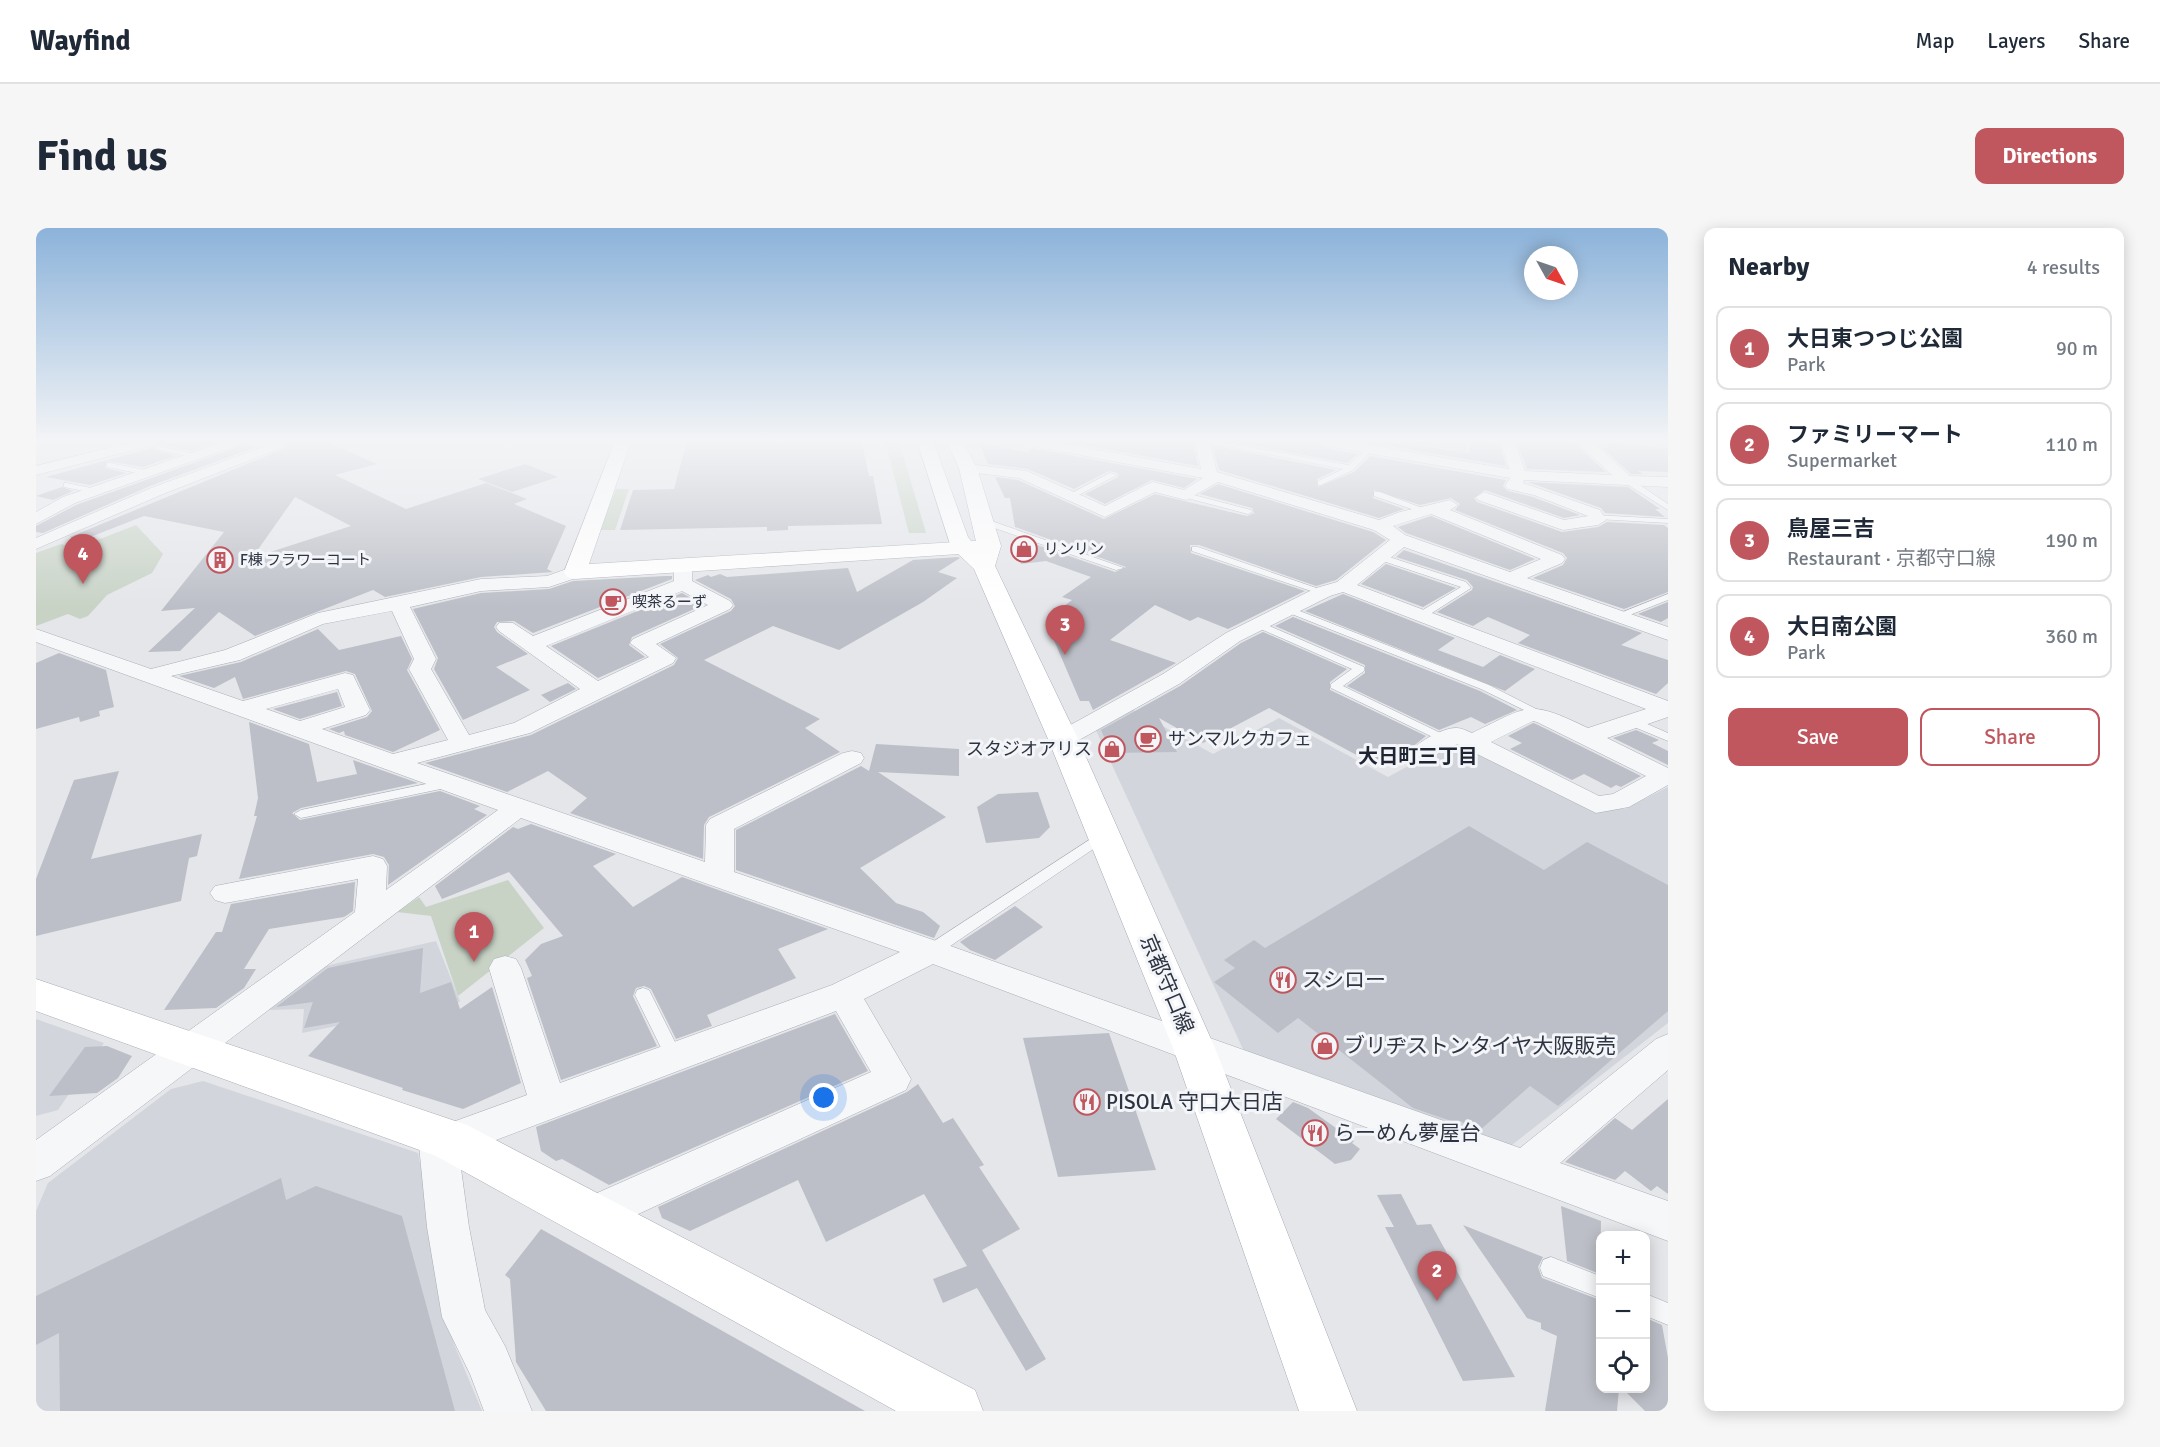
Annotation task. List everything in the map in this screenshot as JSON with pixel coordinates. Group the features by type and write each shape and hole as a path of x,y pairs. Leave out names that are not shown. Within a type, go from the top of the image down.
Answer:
{"main road":[{"path":"603,496 575,572 683,576 979,553"},
{"name":"京都守口線","path":"952,496 1063,739 1194,1048 1328,1411"},
{"name":"京都守口線","path":"976,496 983,521 979,553"},
{"path":"36,995 444,1137 593,1215 954,1411"}],"street":[{"path":"40,513 82,496"},
{"path":"36,544 148,496"},
{"path":"1070,496 1105,512 1136,496"},
{"path":"1280,496 1380,526 1399,539 1668,634"},
{"path":"1380,526 1430,510 1484,497 1563,525 1598,520 1594,513 1551,496"},
{"path":"1430,510 1556,559 1509,579"},
{"path":"1063,739 1171,679 1233,637 1323,592 1344,586 1398,543 1399,539"},
{"path":"160,672 232,655 318,619 390,606 481,585 549,581 575,572"},
{"path":"532,644 600,617 683,576 723,605 640,643"},
{"path":"1344,586 1668,709"},
{"path":"390,606 425,659 420,669 462,744"},
{"path":"393,762 522,728 665,658 600,617"},
{"path":"506,627 596,690"},
{"path":"36,635 931,951 1668,1221"},
{"path":"242,709 345,680 358,710 300,729"},
{"path":"1586,737 1668,709"},
{"path":"1424,751 1456,735 1596,805 1620,801 1665,776 1542,715 1530,714 1472,742"},
{"path":"719,877 720,825 852,758"},
{"path":"36,1163 518,807"},
{"path":"225,893 373,866 370,918"},
{"path":"508,1411 489,1362 464,1317 448,1227 444,1137 548,1104 844,994 931,951"},
{"path":"505,969 548,1104"},
{"path":"593,1215 892,1079 844,994"},
{"path":"1524,1168 1668,1049"}],"lane":[{"path":"1190,496 1248,512"},
{"path":"1384,496 1430,510"},
{"path":"1651,496 1668,508"},
{"path":"1597,517 1668,521"},
{"path":"983,521 1119,568"},
{"path":"1195,549 1323,592"},
{"path":"1380,557 1463,584 1466,588 1420,616"},
{"path":"1618,616 1668,597"},
{"path":"1287,609 1485,687 1542,715"},
{"path":"1258,624 1360,669 1335,686 1447,739"},
{"path":"1631,720 1668,737"},
{"path":"301,814 452,783"},
{"path":"931,951 1103,836"},
{"path":"643,995 674,1057"},
{"path":"1551,1268 1596,1285"},
{"path":"1650,1307 1668,1314"}],"shaded area":[{"path":"613,496 627,496 615,530 600,530"},
{"path":"899,496 915,496 926,533 909,533"},
{"path":"136,525 163,554 152,573 107,595 88,616 80,619 68,614 36,626 36,553 61,544 77,548"},
{"path":"1130,708 1213,754 1279,718 1388,777 1458,739 1593,809 1625,809 1668,787 1668,1023 1508,1148 1248,1060 1095,728"},
{"path":"508,880 544,928 458,996 431,916 397,912 419,897 426,907"},
{"path":"436,941 460,1001 417,1044 351,1023 302,1033 304,1009 266,1010 321,967"},
{"path":"36,1019 104,1043 58,1110 36,1116"},
{"path":"203,1081 418,1153 454,1344 482,1411 36,1411 36,1211 48,1183 171,1089"}],"building":[{"path":"37,496 61,496 53,500"},
{"path":"101,496 127,496 43,533 36,532 36,526 76,505"},
{"path":"169,496 379,496 406,509 445,496 520,496 527,499 514,504 566,526 547,569 553,572 481,577 385,597 373,590 255,636 219,612 180,651 148,652 195,608 161,611 224,532 144,516 85,539 70,537","holes":["295,497 351,526 252,558"]},
{"path":"631,496 877,496 882,524 788,526 788,530 767,531 767,527 620,530"},
{"path":"1004,496 1054,496 1104,519 1150,496 1164,496 1247,516 1254,513 1252,508 1208,496 1257,496 1373,532 1386,540 1336,580 1316,586 1199,545 1190,545 1191,553 1305,591 1228,629 1198,617 1190,621 1155,605 1110,640 1176,663 1093,710 1089,701 1080,701 1053,638 1073,624 1051,616 1072,600 1062,597 1091,577 1046,561 1021,564 1017,538 1115,572 1126,567 1015,527 1010,498"},
{"path":"1089,496 1120,496 1105,504"},
{"path":"1306,496 1373,496 1404,509 1379,518"},
{"path":"1393,496 1476,496 1474,498 1477,502 1562,532 1598,527 1607,522 1664,525 1668,528 1668,592 1624,609 1533,578 1563,565 1567,558 1563,553 1455,510 1460,504 1451,498 1420,505"},
{"path":"1503,496 1533,497 1580,515 1564,518"},
{"path":"1568,496 1641,496 1660,509 1655,509 1665,517 1605,513 1601,508"},
{"path":"1431,516 1535,559 1510,570 1406,533 1398,527"},
{"path":"1404,550 1642,633 1621,645 1668,660 1668,683 1656,694 1518,643 1530,635 1488,617 1473,626 1437,612 1472,590 1473,587 1467,580 1396,557"},
{"path":"960,558 938,572 957,578 923,602 839,650 773,626 704,660 820,719 805,728 840,752 709,817 704,825 703,859 570,813 587,798 548,771 507,792 425,763 531,735 674,665 678,658 660,644 731,611 735,606 731,599 695,580 708,575 711,577 720,574 727,577 848,568 857,592 913,560"},
{"path":"1386,564 1456,588 1423,607 1361,584"},
{"path":"672,576 672,579 533,633 514,621 497,622 494,627 497,632 528,654 496,667 530,690 463,720 434,669 438,658 413,609 481,593 549,589 573,581"},
{"path":"682,593 703,605 632,637 629,645 645,657 598,678 551,646"},
{"path":"1343,594 1455,638 1438,650 1483,667 1500,655 1535,669 1505,691 1305,611"},
{"path":"1668,602 1668,618 1661,622 1638,614"},
{"path":"1293,617 1480,691 1517,710 1485,724 1471,717 1439,730 1347,686 1365,673 1365,665 1275,626"},
{"path":"318,629 339,650 401,636 412,659 407,670 440,730 393,752 345,735 344,731 339,733 329,729 367,717 372,711 355,674 346,671 243,699 235,677 214,688 179,676 241,662"},
{"path":"1263,632 1347,669 1330,682 1330,690 1426,736 1411,748 1377,766 1269,708 1203,743 1159,718 1177,752 1111,753 1101,730 1180,686 1241,643"},
{"path":"59,653 106,670 114,707 99,711 100,716 80,722 79,717 36,729 36,663"},
{"path":"568,683 576,689 550,702 541,695"},
{"path":"337,692 342,706 300,719 273,709"},
{"path":"249,722 309,744 317,782 357,774 353,760 418,783 301,808 292,813 300,820 440,791 480,806 474,809 487,815 388,885 389,865 384,857 373,854 239,879 257,816 254,816 258,798"},
{"path":"1533,723 1641,776 1621,787 1616,785 1611,788 1584,774 1572,780 1510,749 1522,743 1508,736"},
{"path":"1636,730 1659,740 1652,743 1668,751 1668,765 1613,738"},
{"path":"876,744 959,749 959,776 878,772 946,817 860,868 896,903 923,912 940,926 934,938 736,870 736,830 861,766 869,771"},
{"path":"119,771 91,859 202,834 197,856 189,858 181,901 36,936 36,879 74,780"},
{"path":"1038,792 1050,827 1039,838 986,843 977,807 998,794"},
{"path":"531,824 616,854 593,866 633,907 682,877 828,929 778,949 796,978 707,1015 712,1026 676,1039 651,989 644,986 636,988 633,996 657,1046 561,1080 527,978 532,976 525,960 541,944 563,936 509,872 442,899 435,886 513,827 518,829"},
{"path":"1469,826 1544,870 1587,842 1668,885 1668,1011 1558,1106 1530,1086 1479,1131 1460,1121 1457,1123 1413,1108 1298,1018 1278,1033 1214,982 1235,968 1224,960 1254,940 1265,948"},
{"path":"355,882 353,911 344,917 269,929 244,969 256,969 244,988 216,1008 164,1010 216,932 222,932 231,904"},
{"path":"1015,906 1043,927 995,960 970,950 960,942"},
{"path":"423,948 420,993 451,982 460,1009 492,987 521,1083 463,1109 308,1056 340,1022 304,1028 313,1002 276,1007 328,968"},
{"path":"835,1014 868,1071 609,1185 562,1159 556,1161 541,1151 536,1127"},
{"path":"1109,1033 1156,1170 1058,1177 1023,1038"},
{"path":"107,1046 132,1056 118,1078 97,1093 49,1096 85,1047"},
{"path":"918,1084 943,1123 953,1118 984,1165 979,1167 1020,1229 982,1250 1046,1359 1026,1371 977,1288 943,1303 933,1279 967,1266 924,1194 826,1242 798,1180 690,1231 662,1218 658,1207 907,1092"},
{"path":"1668,1099 1668,1194 1657,1186 1651,1191 1625,1171 1615,1180 1565,1162 1615,1118 1632,1130"},
{"path":"1293,1102 1308,1108 1354,1141 1352,1143 1360,1149 1351,1160 1335,1164 1276,1119"},
{"path":"281,1178 286,1200 316,1186 402,1216 455,1411 60,1411 59,1333 36,1345 36,1296"},
{"path":"1401,1194 1417,1225 1431,1224 1515,1377 1463,1381 1385,1227 1394,1227 1377,1195"},
{"path":"1561,1206 1601,1221 1601,1231 1596,1231 1596,1272 1567,1261"},
{"path":"1463,1225 1543,1257 1538,1267 1542,1278 1596,1298 1596,1393 1619,1393 1617,1411 1545,1411 1557,1336 1541,1329 1541,1323 1527,1318"},
{"path":"541,1229 865,1411 546,1411 516,1362 510,1279 505,1275"},
{"path":"1650,1320 1662,1325 1668,1358 1668,1411 1645,1411 1627,1393 1650,1393"}],"place":[{"name":"リンリン","path":"1024,549"},
{"name":"F棟 フラワーコート","path":"220,560"},
{"name":"大日南公園","path":"83,584"},
{"name":"喫茶るーず","path":"613,602"},
{"name":"鳥屋三吉","path":"1065,655"},
{"name":"サンマルクカフェ","path":"1148,739"},
{"name":"スタジオアリス","path":"1112,749"},
{"name":"大日東つつじ公園","path":"474,962"},
{"name":"スシロー","path":"1283,980"},
{"name":"ブリヂストンタイヤ大阪販売","path":"1325,1046"},
{"name":"PISOLA 守口大日店","path":"1087,1102"},
{"name":"らーめん夢屋台","path":"1315,1133"},
{"name":"ファミリーマート","path":"1437,1301"}],"district":[{"name":"大日町三丁目","path":"1418,756"}]}
